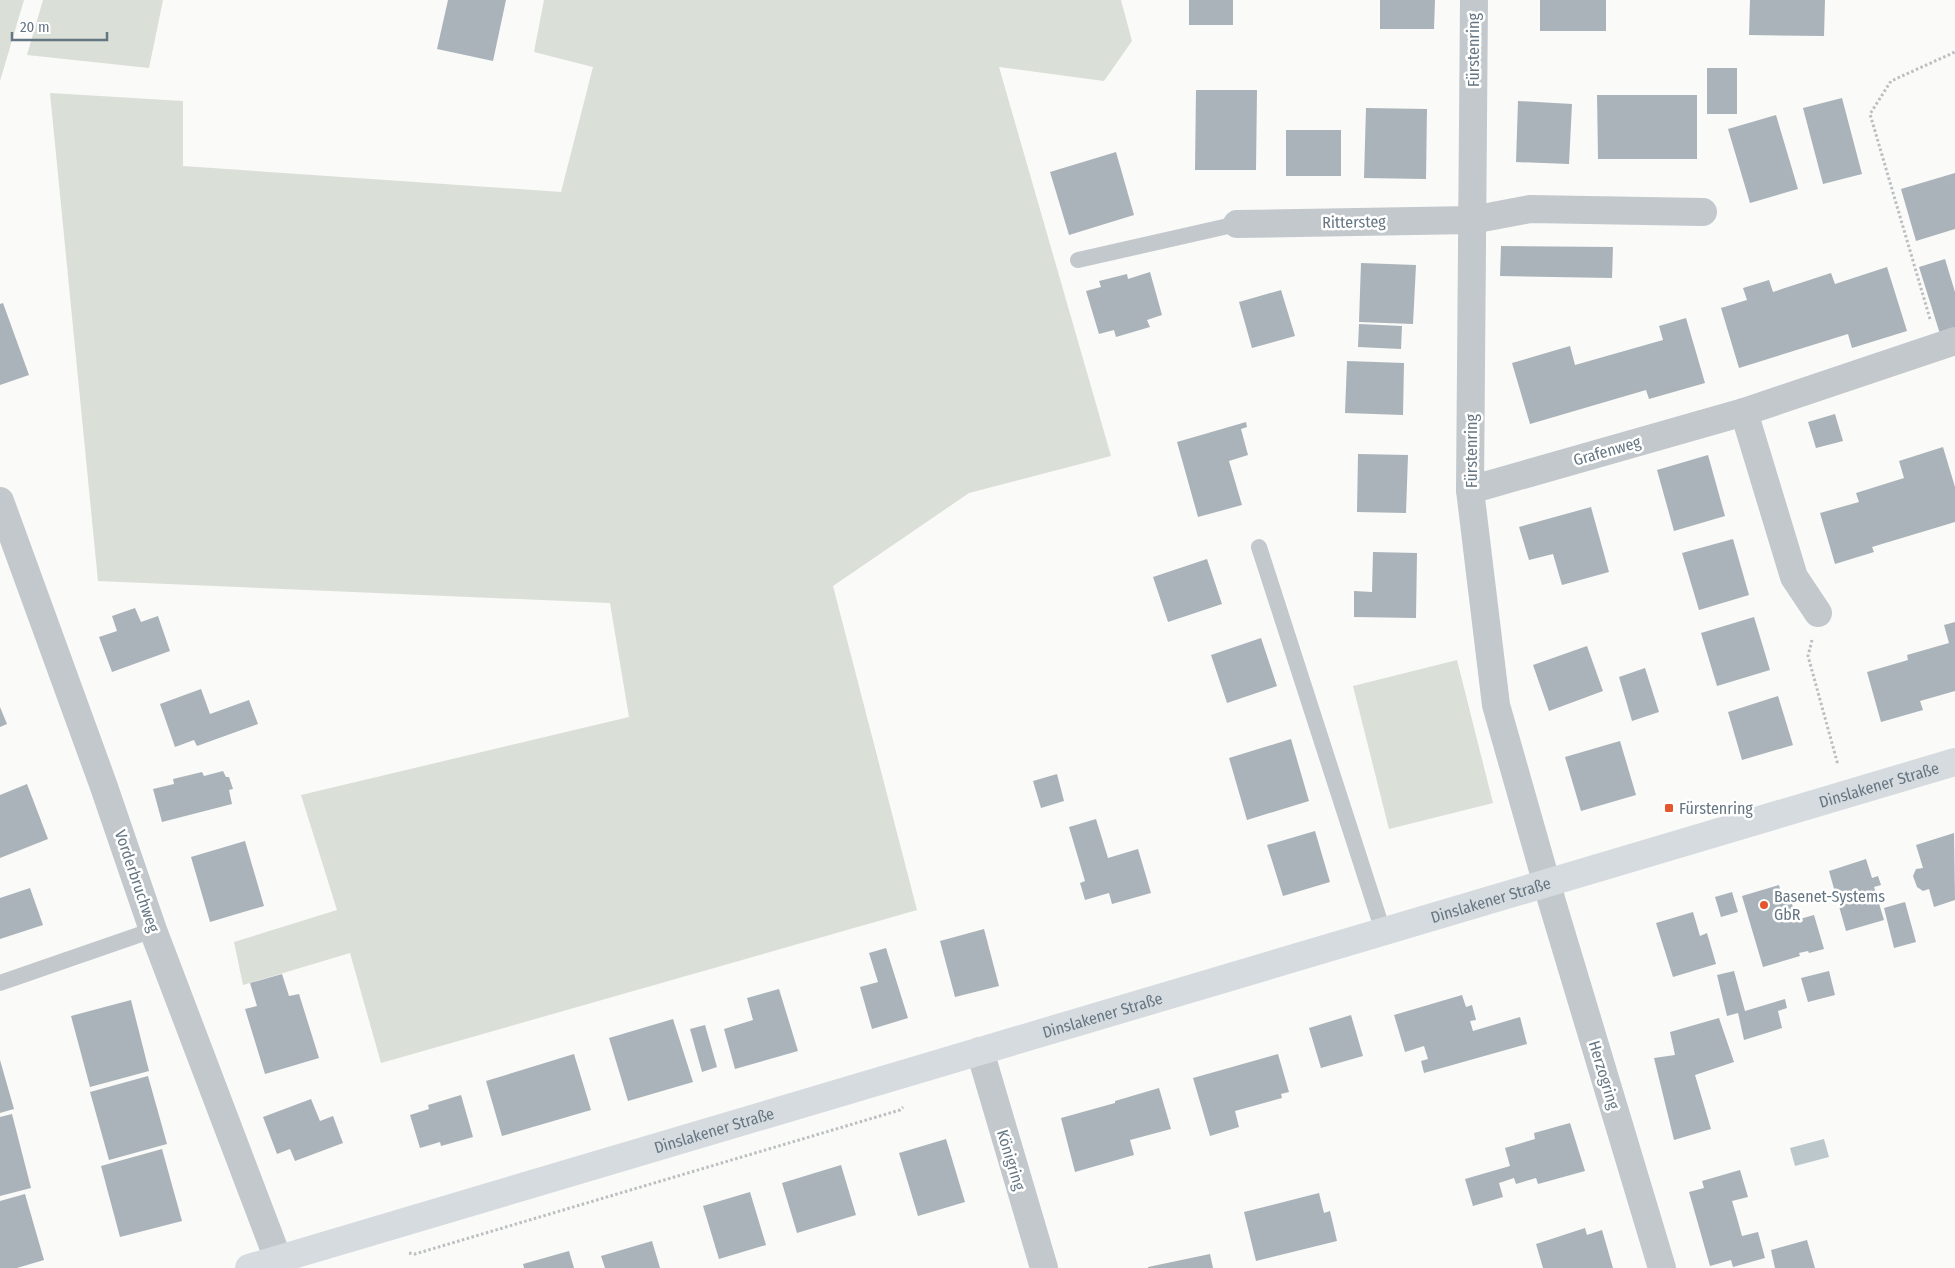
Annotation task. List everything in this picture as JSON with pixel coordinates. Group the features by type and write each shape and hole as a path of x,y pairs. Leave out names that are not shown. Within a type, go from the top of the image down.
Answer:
{"main road":[{"name":"Dinslakener Straße","path":"249,1268 1955,762"}],"street":[{"name":"Fürstenring","path":"1474,0 1470,490 1496,705 1548,882"},
{"path":"1472,220 1530,209 1703,212"},
{"name":"Rittersteg","path":"1237,224 1472,220"},
{"name":"Grafenweg","path":"1470,490 1744,412 1946,343"},
{"path":"1744,412 1794,577 1818,613"},
{"name":"Vorderbruchweg","path":"0,501 103,784 153,930 278,1259"},
{"name":"Herzogring","path":"1548,882 1552,902 1662,1268"},
{"name":"Königring","path":"980,1052 1044,1268"}],"lane":[{"path":"1078,260 1237,224"},
{"path":"1259,547 1383,931"},
{"path":"0,983 153,930"}],"path":[{"path":"1946,343 1870,114 1891,81 1955,52"},
{"path":"1818,613 1808,656 1846,795"}],"shaded area":[{"path":"0,0 24,0 0,81"},
{"path":"43,0 163,0 149,68 27,55"},
{"path":"544,0 1121,0 1132,41 1104,81 999,67 1111,456 969,493 833,586 917,910 381,1063 350,953 243,985 234,942 337,910 301,795 629,717 610,603 98,581 50,93 183,101 183,166 561,192 593,67 534,52"},
{"path":"1457,660 1493,803 1389,829 1353,686"},
{"path":"1824,1139 1829,1157 1795,1166 1790,1148"}],"building":[{"path":"448,0 506,0 493,61 437,49"},
{"path":"1189,0 1233,0 1233,25 1189,25"},
{"path":"1380,0 1435,0 1434,29 1380,29"},
{"path":"1540,0 1606,0 1606,31 1540,31"},
{"path":"1750,0 1825,0 1824,36 1749,35"},
{"path":"1707,68 1737,68 1737,114 1707,114"},
{"path":"1196,90 1257,90 1256,170 1195,170"},
{"path":"1597,95 1697,95 1697,159 1598,159"},
{"path":"1842,98 1862,174 1823,184 1803,108"},
{"path":"1518,101 1572,104 1569,164 1516,162"},
{"path":"1366,108 1427,109 1426,179 1364,178"},
{"path":"1776,115 1798,189 1750,203 1728,129"},
{"path":"1286,130 1341,130 1341,176 1286,176"},
{"path":"1116,152 1134,215 1069,235 1050,172"},
{"path":"1955,173 1955,229 1916,241 1901,189"},
{"path":"1501,246 1613,247 1612,278 1500,276"},
{"path":"1945,259 1955,292 1955,330 1940,334 1919,267"},
{"path":"1361,263 1416,265 1413,324 1359,322"},
{"path":"1887,267 1907,331 1852,348 1848,334 1739,368 1721,308 1747,300 1743,288 1769,280 1773,292 1831,273 1835,284"},
{"path":"1150,272 1162,315 1147,320 1150,327 1116,337 1114,330 1099,334 1086,291 1101,287 1099,281 1127,274 1128,279"},
{"path":"1281,290 1295,336 1252,348 1239,302"},
{"path":"3,303 29,375 0,385 0,304"},
{"path":"1686,318 1705,383 1649,399 1646,390 1530,424 1512,363 1570,346 1575,365 1663,340 1659,326"},
{"path":"1359,324 1402,326 1401,349 1358,347"},
{"path":"1347,361 1404,363 1403,415 1345,413"},
{"path":"1835,414 1843,441 1816,448 1808,422"},
{"path":"1246,422 1247,427 1241,429 1248,455 1229,461 1242,505 1198,517 1177,442"},
{"path":"1943,447 1955,487 1955,522 1872,547 1874,552 1835,564 1820,513 1859,502 1856,493 1904,478 1899,461"},
{"path":"1358,454 1408,455 1406,513 1357,512"},
{"path":"1708,455 1725,516 1674,531 1657,470"},
{"path":"1591,507 1609,572 1562,585 1553,554 1529,560 1519,527"},
{"path":"1733,539 1749,595 1699,610 1682,553"},
{"path":"1373,552 1417,553 1416,618 1354,617 1354,591 1372,592"},
{"path":"1207,559 1222,604 1168,622 1153,577"},
{"path":"135,608 141,622 158,616 170,651 112,672 99,637 117,631 112,616"},
{"path":"1754,617 1770,670 1717,686 1701,633"},
{"path":"1955,622 1955,691 1920,701 1923,710 1881,722 1867,672 1908,660 1907,655 1949,643 1944,625"},
{"path":"1261,638 1277,686 1227,703 1211,655"},
{"path":"1587,646 1603,691 1549,711 1533,665"},
{"path":"1645,668 1659,712 1632,721 1619,677"},
{"path":"201,689 210,714 249,700 258,724 197,746 194,740 175,747 160,704"},
{"path":"1778,696 1793,745 1742,760 1728,712"},
{"path":"0,707 7,724 0,727"},
{"path":"1291,739 1309,801 1247,820 1229,758"},
{"path":"1620,741 1636,795 1581,811 1565,757"},
{"path":"223,771 226,777 229,777 233,789 229,790 232,804 162,822 153,789 174,784 173,779 202,772 204,776"},
{"path":"1057,774 1064,801 1041,808 1033,781"},
{"path":"27,784 48,839 0,858 0,795"},
{"path":"1096,819 1108,858 1138,849 1151,893 1112,904 1109,893 1085,900 1080,883 1085,881 1069,827"},
{"path":"1315,831 1330,882 1283,896 1267,845"},
{"path":"1954,833 1955,900 1934,907 1929,889 1923,891 1917,887 1913,876 1916,869 1923,868 1916,845"},
{"path":"245,841 264,906 210,922 191,857"},
{"path":"1866,859 1872,878 1878,876 1881,885 1874,887 1884,920 1846,931 1829,871"},
{"path":"1779,885 1784,903 1791,901 1795,913 1798,911 1800,919 1814,915 1824,949 1809,953 1808,951 1799,953 1800,956 1763,967 1742,896"},
{"path":"30,888 43,925 0,939 0,898"},
{"path":"1732,892 1738,912 1721,917 1715,897"},
{"path":"1905,902 1916,942 1894,948 1884,908"},
{"path":"1693,912 1700,936 1707,933 1716,964 1673,977 1656,923"},
{"path":"984,929 999,986 955,997 940,941"},
{"path":"886,948 908,1018 872,1029 860,987 878,982 869,953"},
{"path":"1734,971 1745,1011 1785,999 1787,1008 1778,1011 1782,1028 1744,1040 1738,1013 1727,1016 1717,975"},
{"path":"1829,971 1835,995 1808,1002 1801,978"},
{"path":"282,974 289,996 299,994 319,1058 265,1074 245,1009 257,1006 250,983"},
{"path":"779,989 798,1051 735,1069 724,1029 753,1020 747,998"},
{"path":"1462,995 1466,1007 1472,1005 1476,1020 1470,1021 1473,1031 1520,1017 1527,1044 1424,1073 1421,1061 1428,1059 1424,1046 1405,1052 1394,1015"},
{"path":"131,1000 149,1071 90,1087 71,1016"},
{"path":"1351,1015 1363,1056 1321,1068 1309,1028"},
{"path":"1719,1018 1734,1062 1695,1075 1711,1129 1674,1140 1654,1058 1675,1055 1670,1032"},
{"path":"673,1019 693,1082 628,1101 609,1038"},
{"path":"705,1025 717,1067 702,1072 690,1029"},
{"path":"574,1054 591,1110 502,1136 486,1081"},
{"path":"1278,1054 1289,1092 1281,1094 1282,1098 1235,1111 1239,1127 1210,1136 1193,1078"},
{"path":"0,1060 14,1109 0,1113"},
{"path":"148,1076 167,1144 109,1160 90,1092"},
{"path":"1159,1088 1171,1129 1130,1140 1134,1155 1075,1172 1061,1118"},
{"path":"461,1095 473,1137 441,1146 440,1142 420,1148 410,1115 429,1109 428,1105"},
{"path":"311,1099 320,1121 333,1116 343,1143 295,1161 290,1149 277,1154 263,1117"},
{"path":"12,1114 31,1188 0,1196 0,1117"},
{"path":"1570,1123 1585,1171 1538,1184 1536,1178 1516,1184 1514,1178 1499,1183 1503,1197 1473,1206 1465,1179 1510,1166 1505,1148 1535,1139 1534,1133"},
{"path":"946,1139 965,1202 918,1216 899,1153"},
{"path":"162,1149 182,1221 120,1237 101,1166"},
{"path":"841,1165 856,1215 797,1233 782,1183"},
{"path":"1740,1170 1748,1197 1732,1201 1742,1236 1758,1232 1765,1258 1733,1267 1731,1260 1710,1266 1689,1192 1704,1188 1702,1181"},
{"path":"750,1192 766,1245 719,1259 703,1206"},
{"path":"1319,1193 1324,1213 1330,1211 1337,1241 1256,1261 1244,1212"},
{"path":"25,1194 44,1260 17,1268 0,1268 0,1201"},
{"path":"1585,1228 1587,1235 1602,1230 1613,1268 1543,1268 1536,1244"},
{"path":"1807,1240 1815,1268 1775,1268 1771,1250"},
{"path":"652,1241 660,1268 605,1268 601,1256"},
{"path":"569,1251 574,1268 524,1268 523,1264"},
{"path":"1210,1254 1213,1268 1148,1268 1148,1267"}],"place":[{"name":"Fürstenring","path":"1669,808"},
{"name":"Basenet-Systems GbR","path":"1764,905"}]}
